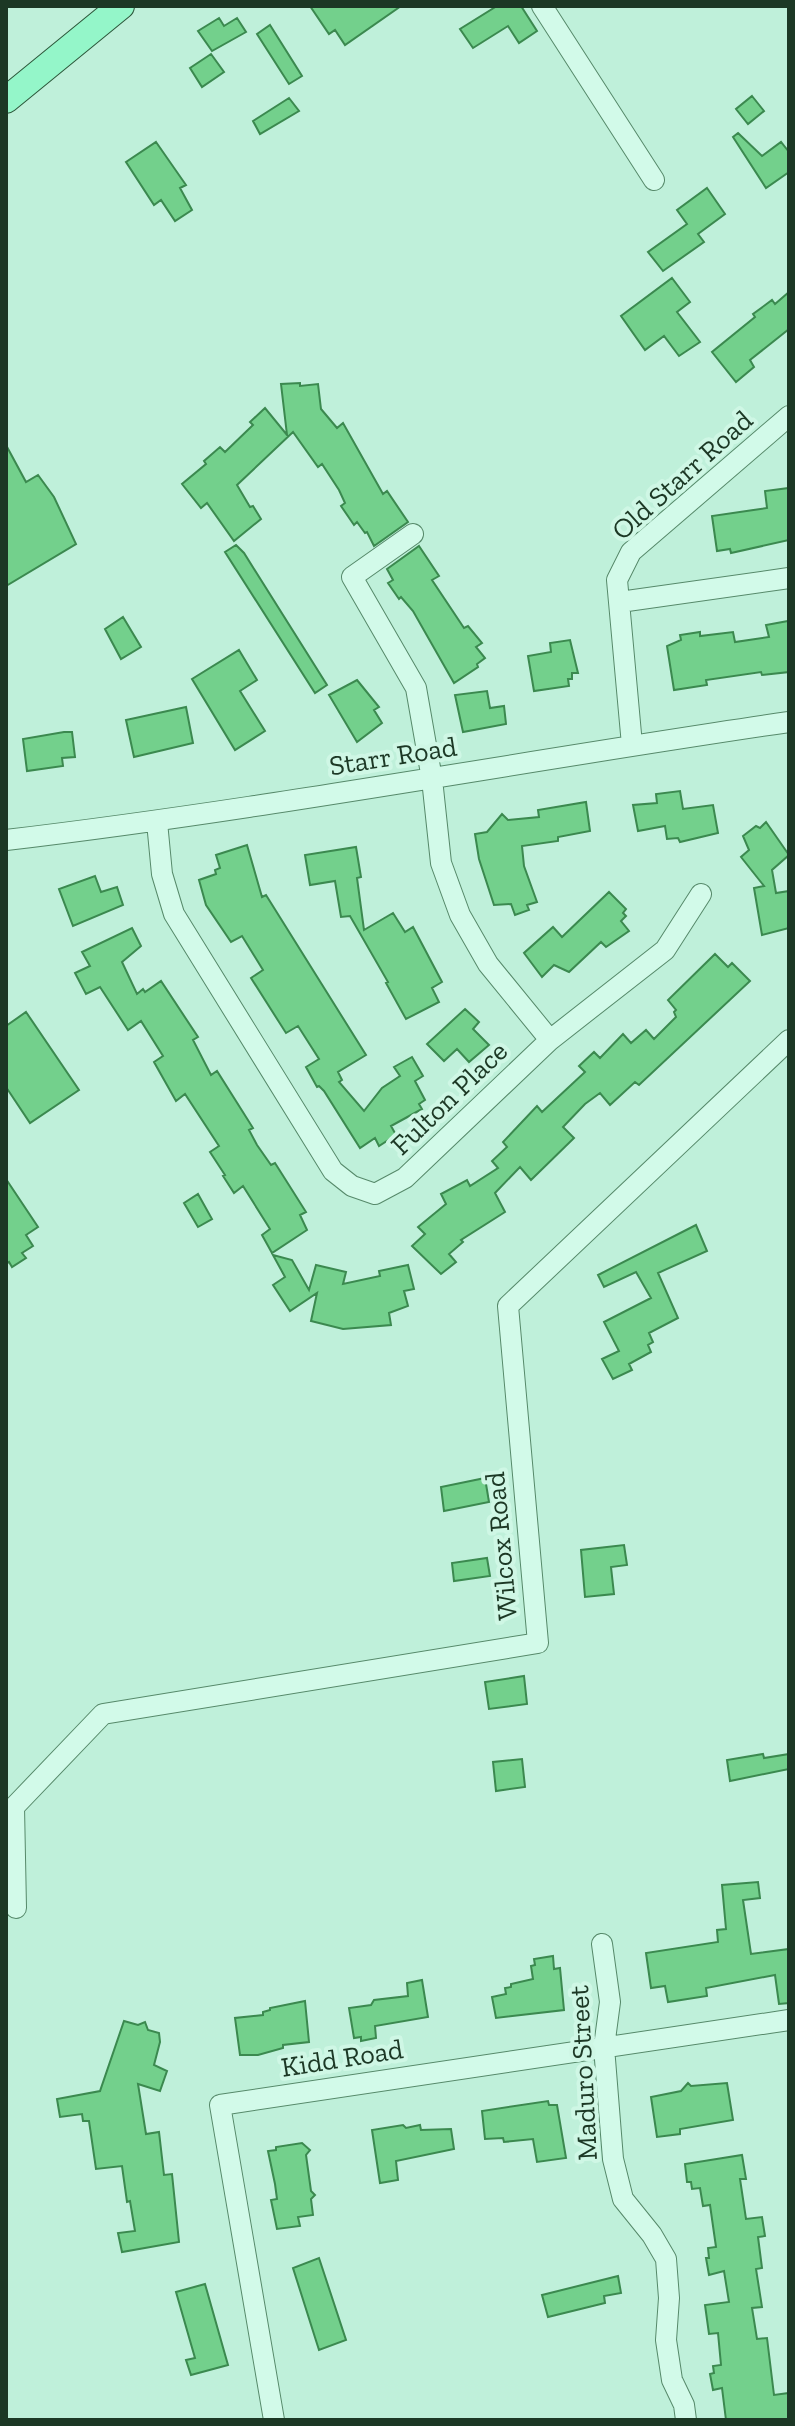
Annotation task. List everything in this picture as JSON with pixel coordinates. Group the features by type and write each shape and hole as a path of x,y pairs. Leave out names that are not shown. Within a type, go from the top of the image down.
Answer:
{"main road":[{"path":"6,100 121,6"}],"street":[{"path":"542,6 654,180"},
{"name":"Old Starr Road","path":"620,602 617,580 631,552 789,416"},
{"path":"413,534 352,577 416,688 432,779 441,863 460,915 488,964 550,1040"},
{"path":"632,745 620,602 789,578"},
{"name":"Starr Road","path":"6,840 157,822 789,722"},
{"name":"Fulton Place","path":"157,822 162,874 174,914 333,1171 352,1186 375,1194 405,1178 550,1040 665,950 701,894"},
{"name":"Wilcox Road","path":"16,1908 14,1807 103,1714 538,1643 508,1306 789,1040"},
{"name":"Maduro Street","path":"602,1944 610,2002 604,2047 613,2159 623,2199 652,2235 666,2259 669,2298 666,2340 672,2380 684,2405 686,2420"},
{"name":"Kidd Road","path":"274,2420 220,2105 789,2020"}],"building":[{"path":"310,6 401,6 345,45 335,30 329,34"},
{"path":"497,6 521,6 537,31 519,43 508,26 473,48 460,29"},
{"path":"219,18 224,26 237,18 246,32 212,51 198,31"},
{"path":"270,25 302,76 289,84 257,34"},
{"path":"211,54 224,72 202,87 190,68"},
{"path":"752,96 764,111 748,124 736,109"},
{"path":"289,98 299,111 260,134 253,121"},
{"path":"738,133 762,156 781,142 789,152 789,172 766,188 733,137"},
{"path":"156,142 186,185 180,188 192,210 175,221 161,200 154,205 126,162"},
{"path":"707,188 725,214 698,234 704,242 663,271 648,252 687,224 677,210"},
{"path":"672,278 690,302 677,312 700,342 679,356 664,336 645,350 621,316"},
{"path":"789,292 789,329 750,360 754,367 736,382 712,352 755,317 753,314 772,300 775,304"},
{"path":"300,383 300,386 318,384 321,409 337,428 343,423 383,494 387,491 408,522 374,546 367,532 357,522 354,525 341,506 345,503 322,464 318,467 293,432 237,485 261,519 234,541 207,503 201,508 182,484 206,464 204,461 220,447 225,452 253,425 250,422 265,408 287,435 281,384"},
{"path":"6,445 26,482 38,475 54,497 76,544 6,586"},
{"path":"789,488 789,540 731,553 730,549 717,551 712,516 767,508 765,491"},
{"path":"236,545 327,685 315,693 225,552"},
{"path":"419,546 439,576 432,580 464,628 468,626 482,643 476,647 485,658 477,664 478,667 454,683 413,611 401,597 399,599 388,583 393,580 387,569"},
{"path":"123,617 141,647 121,659 105,629"},
{"path":"788,621 789,672 762,675 761,672 706,680 707,685 674,690 667,646 681,640 680,635 733,632 735,642 769,637 766,625"},
{"path":"570,640 578,673 572,673 572,679 568,679 569,686 534,691 528,656 551,652 550,643"},
{"path":"239,650 257,680 240,691 265,731 235,750 192,679"},
{"path":"357,680 379,707 374,710 382,723 357,742 329,695"},
{"path":"487,691 490,708 504,706 506,724 463,732 455,695"},
{"path":"186,707 193,743 134,757 126,720"},
{"path":"72,732 75,757 62,758 63,766 27,771 23,739"},
{"path":"680,791 683,809 713,805 718,833 680,842 678,838 667,839 665,826 638,831 633,805 657,803 656,794"},
{"path":"586,802 590,831 558,837 558,841 522,846 524,866 537,902 527,905 529,910 515,915 511,904 494,905 479,859 475,834 487,832 502,814 508,820 539,817 538,810"},
{"path":"766,822 789,855 772,870 776,893 789,891 789,928 762,935 754,888 764,886 741,857 749,850 743,836"},
{"path":"247,845 262,897 266,895 366,1055 338,1072 342,1080 339,1082 364,1111 382,1088 400,1076 394,1067 412,1057 423,1076 415,1081 425,1100 419,1104 422,1109 391,1126 396,1135 379,1146 375,1138 360,1148 306,1067 319,1059 298,1026 286,1033 251,978 263,970 242,936 231,942 206,905 199,880 216,874 215,870 220,868 216,855"},
{"path":"356,847 364,930 393,913 405,932 413,927 442,982 432,988 439,1002 406,1019 350,916 341,917 335,881 310,885 305,855"},
{"path":"95,876 101,892 117,887 123,905 73,926 59,889"},
{"path":"609,892 626,909 623,913 626,916 621,921 629,931 606,947 601,942 569,972 554,965 542,977 524,953 553,927 562,937"},
{"path":"132,928 141,946 122,962 137,994 161,981 198,1037 193,1040 211,1075 217,1071 253,1128 249,1130 257,1145 271,1165 275,1163 306,1212 300,1215 307,1230 272,1253 262,1235 270,1229 243,1186 234,1193 223,1176 210,1152 219,1146 185,1094 176,1101 154,1062 163,1056 141,1021 128,1030 100,987 86,994 75,973 90,966 82,952"},
{"path":"715,954 728,967 732,963 750,981 639,1085 635,1082 610,1105 600,1093 585,1104 563,1127 574,1138 531,1180 520,1167 495,1193 505,1212 461,1240 463,1242 449,1254 456,1262 441,1274 412,1246 425,1234 418,1227 446,1204 441,1194 467,1180 470,1186 498,1168 492,1161 507,1147 503,1142 537,1106 542,1112 585,1072 579,1066 594,1052 600,1058 623,1034 631,1043 646,1030 654,1039 676,1017 676,1010 668,1000"},
{"path":"465,1009 479,1022 473,1029 489,1045 469,1062 457,1049 444,1061 427,1044"},
{"path":"26,1012 79,1090 30,1123 6,1087 6,1026"},
{"path":"6,1179 38,1227 26,1235 33,1246 22,1253 26,1258 12,1267 9,1262 6,1264"},
{"path":"198,1194 212,1219 198,1227 184,1203"},
{"path":"696,1225 707,1251 658,1273 678,1318 649,1333 653,1342 648,1345 651,1352 629,1364 632,1370 613,1379 602,1359 619,1351 604,1322 651,1298 636,1272 604,1287 598,1275"},
{"path":"273,1255 292,1260 309,1290 316,1265 346,1272 343,1284 380,1276 379,1271 408,1265 414,1289 404,1291 408,1306 389,1313 391,1325 343,1329 311,1321 317,1293 290,1311 273,1285 285,1277"},
{"path":"485,1478 489,1502 444,1511 441,1487"},
{"path":"624,1545 627,1565 611,1567 614,1594 585,1597 581,1550"},
{"path":"487,1558 490,1576 454,1581 452,1563"},
{"path":"524,1676 527,1704 489,1709 485,1682"},
{"path":"763,1754 764,1758 789,1754 789,1769 730,1781 727,1760"},
{"path":"522,1759 525,1787 496,1791 493,1762"},
{"path":"758,1882 760,1898 743,1900 751,1954 789,1949 789,2003 779,2004 775,1975 706,1988 707,1996 668,2002 665,1986 651,1988 646,1953 718,1942 717,1930 726,1929 722,1885"},
{"path":"553,1956 554,1969 560,1968 564,2010 496,2018 492,1997 506,1994 505,1988 511,1987 511,1984 533,1979 531,1966 535,1965 534,1959"},
{"path":"422,1980 428,2017 375,2026 376,2038 361,2041 361,2037 354,2038 349,2008 371,2005 374,2000 408,1996 407,1983"},
{"path":"305,2001 309,2042 283,2045 283,2048 258,2055 240,2055 235,2018 263,2015 270,2008"},
{"path":"124,2021 138,2025 145,2022 148,2030 159,2033 154,2065 167,2071 160,2091 138,2084 146,2134 159,2132 164,2175 172,2174 179,2242 122,2252 118,2233 135,2231 122,2166 96,2169 89,2121 83,2121 82,2114 60,2117 57,2099 100,2091"},
{"path":"688,2083 691,2086 727,2083 733,2120 680,2129 680,2134 657,2137 651,2097 681,2091"},
{"path":"548,2101 549,2105 557,2105 566,2158 537,2162 533,2139 504,2142 503,2138 485,2139 482,2111"},
{"path":"403,2125 406,2128 420,2125 421,2130 451,2129 454,2149 396,2161 398,2180 380,2183 372,2130"},
{"path":"302,2143 310,2150 306,2155 311,2191 315,2195 311,2199 313,2215 298,2217 300,2226 277,2229 271,2200 277,2199 268,2151"},
{"path":"742,2155 746,2179 740,2179 746,2219 762,2217 765,2236 758,2237 762,2268 756,2269 762,2307 752,2308 757,2339 767,2338 774,2395 789,2393 789,2420 726,2420 722,2388 713,2390 710,2374 714,2373 713,2366 721,2365 718,2333 709,2334 705,2305 729,2302 724,2271 709,2275 708,2248 716,2247 710,2205 703,2206 700,2188 692,2189 691,2182 687,2182 685,2164"},
{"path":"319,2258 346,2340 319,2350 293,2268"},
{"path":"618,2276 621,2293 604,2296 605,2303 548,2317 542,2295"},
{"path":"205,2284 228,2365 191,2375 186,2360 195,2358 176,2292"}]}
